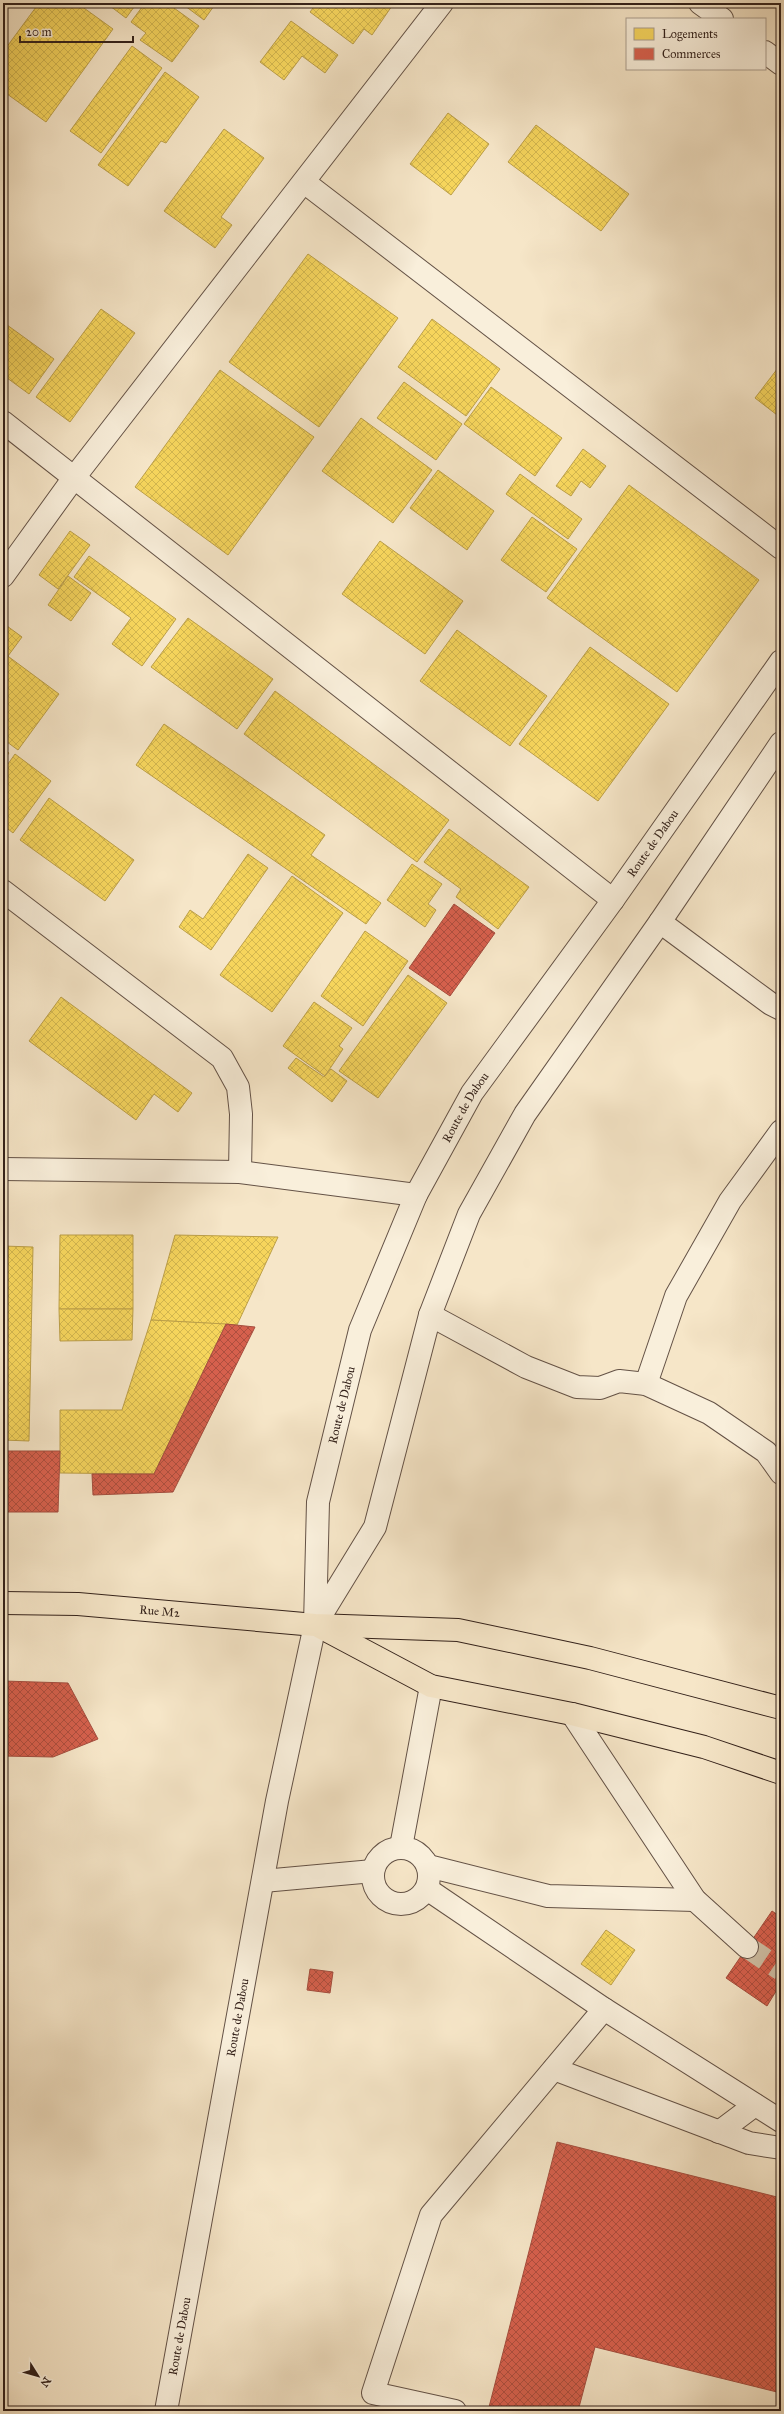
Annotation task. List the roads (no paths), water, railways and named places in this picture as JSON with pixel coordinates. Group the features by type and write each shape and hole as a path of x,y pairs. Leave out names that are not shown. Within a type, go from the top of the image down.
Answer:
{"main road":[{"name":"Rue M2","path":"3,1603 78,1604 315,1625 458,1630 590,1658 781,1708"},
{"path":"315,1625 431,1686 572,1714 704,1747 781,1772"}],"street":[{"path":"3,576 73,479 442,3"},
{"path":"700,3 721,18"},
{"path":"766,53 781,64"},
{"path":"304,182 781,548"},
{"path":"3,422 73,479 613,900"},
{"name":"Route de Dabou","path":"166,2411 277,1801 315,1625 318,1502 360,1330 416,1195 472,1092 613,900 781,661"},
{"name":"Route de Dabou","path":"315,1625 375,1527 430,1315 469,1214 525,1114 660,922 781,744"},
{"path":"3,891 222,1058 238,1087 241,1114 240,1172"},
{"path":"660,922 771,1004 781,1009"},
{"path":"646,1384 676,1296 730,1201 781,1131"},
{"path":"3,1169 240,1172 416,1195"},
{"path":"430,1315 526,1367 577,1388 600,1388 619,1381 646,1384 709,1413 766,1452 781,1473"},
{"path":"401,1847 431,1686"},
{"path":"572,1714 695,1900 747,1947"},
{"path":"401,1847 413,1849 422,1856 428,1866 430,1877 427,1889 420,1897 410,1903 398,1904 387,1901 379,1894 374,1883 373,1871 378,1859 388,1850 401,1847"},
{"path":"428,1866 548,1896 695,1900"},
{"path":"263,1881 373,1871"},
{"path":"427,1889 604,2009 781,2121"},
{"path":"455,2411 373,2393 431,2215 604,2009"},
{"path":"554,2069 749,2143 781,2148"},
{"path":"720,2132 754,2104"}],"tunnel":[{"path":"747,1947 781,1970"}]}
